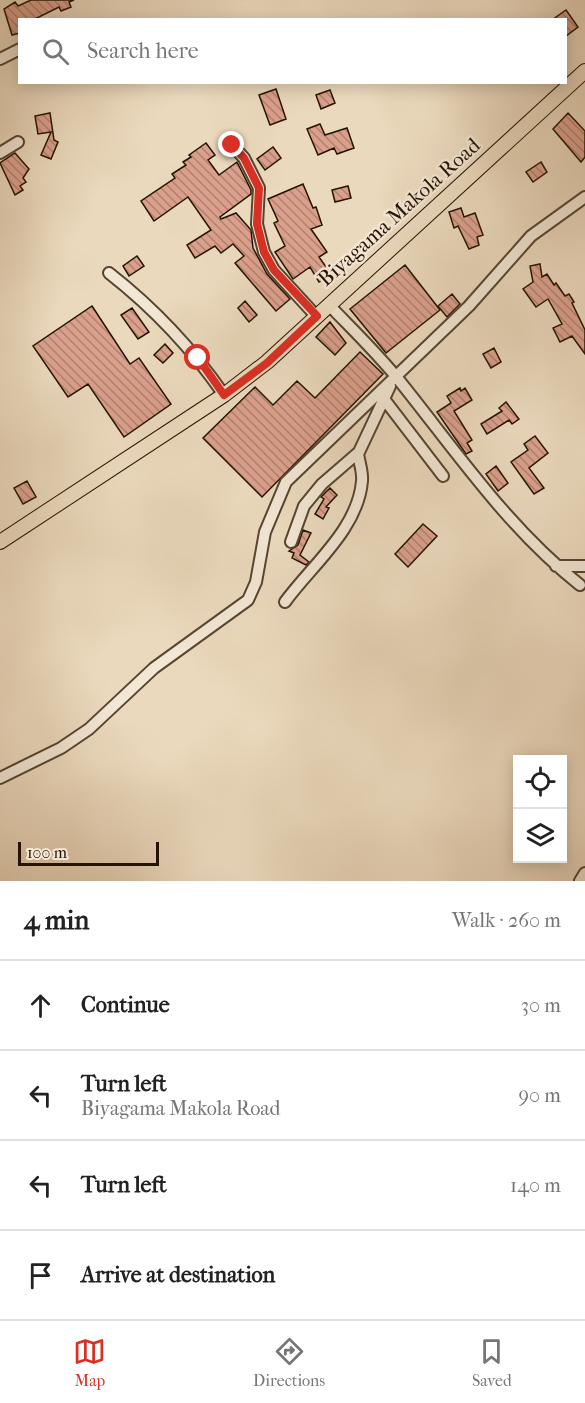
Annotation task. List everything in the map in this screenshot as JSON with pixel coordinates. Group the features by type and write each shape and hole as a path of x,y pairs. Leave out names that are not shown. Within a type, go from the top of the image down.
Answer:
{"main road":[{"name":"Biyagama Makola Road","path":"0,542 224,395 267,363 585,71"}],"street":[{"path":"0,59 18,50"},
{"path":"0,153 18,142"},
{"path":"232,145 244,158 259,188 257,224 264,252 274,270 317,316"},
{"path":"0,778 61,748 89,729 154,668 248,600 256,582 266,532 286,482 469,306 531,236 585,197"},
{"path":"109,273 148,303 182,338 224,395"},
{"path":"329,305 395,379 501,510 556,566 580,585"},
{"path":"291,542 304,506 322,484 357,453 395,379"},
{"path":"384,399 443,476"},
{"path":"285,602 342,533 358,502 363,478 357,453"},
{"path":"556,566 585,566"},
{"path":"580,881 585,873"}],"building":[{"path":"31,0 74,0 69,2 71,7 61,11 59,7 37,18 18,18 18,34 12,35 4,9 15,2 18,6"},
{"path":"566,10 578,27 567,35 567,18 555,18"},
{"path":"276,89 286,119 270,125 259,95"},
{"path":"330,90 335,103 321,109 316,95"},
{"path":"50,113 54,140 58,142 51,159 41,155 51,132 38,134 35,116"},
{"path":"568,113 585,131 585,157 581,162 553,129"},
{"path":"320,124 325,135 347,128 354,148 337,154 334,148 318,155 307,129"},
{"path":"206,143 215,155 208,160 219,175 237,162 251,190 251,194 220,217 221,219 236,213 251,230 253,248 267,274 290,299 276,311 235,263 244,256 233,244 221,253 215,246 195,258 187,245 211,230 188,197 154,221 141,201 175,178 172,174 186,165 183,162 191,157 189,155"},
{"path":"273,147 281,158 265,170 257,159"},
{"path":"15,153 29,169 23,178 26,182 20,186 23,190 15,195 0,163"},
{"path":"541,162 547,172 533,182 526,172"},
{"path":"303,184 313,208 316,207 322,225 311,229 327,252 319,257 331,274 319,282 310,267 293,279 275,252 285,246 274,223 278,221 268,199"},
{"path":"348,186 351,198 335,202 332,190"},
{"path":"461,208 464,217 475,213 483,235 477,237 479,245 469,249 458,226 454,228 449,212"},
{"path":"137,256 144,266 129,276 123,266"},
{"path":"540,264 542,277 547,274 554,285 556,283 565,296 569,294 574,302 572,303 585,330 585,354 572,336 560,342 553,328 562,324 548,299 536,307 523,289 533,282 530,266"},
{"path":"405,265 440,310 386,353 350,309"},
{"path":"452,294 460,304 447,317 438,306"},
{"path":"245,301 257,315 249,322 238,308"},
{"path":"92,306 130,364 139,358 171,404 124,437 88,384 68,397 33,346"},
{"path":"132,308 149,332 138,339 121,315"},
{"path":"330,322 346,343 335,355 316,337"},
{"path":"165,344 173,353 163,363 154,355"},
{"path":"494,348 501,362 491,368 483,354"},
{"path":"360,352 383,374 262,497 203,438 255,387 273,405 297,381 315,398"},
{"path":"460,388 461,391 465,388 472,400 454,411 472,440 467,443 472,451 466,454 437,412 451,403 447,396"},
{"path":"506,402 519,419 512,424 509,420 487,434 481,424 502,411 499,408"},
{"path":"535,436 548,453 529,468 544,488 534,494 511,462 528,450 524,444"},
{"path":"496,466 508,483 498,491 486,474"},
{"path":"27,481 36,497 23,504 14,488"},
{"path":"330,488 337,495 326,507 329,508 323,519 315,514 324,499 321,497"},
{"path":"423,524 437,536 408,567 395,554"},
{"path":"303,530 311,533 300,555 309,562 306,565 292,558 294,553 289,551 298,545"}],"route":[{"path":"198,358 224,395 267,363 317,316 274,270 264,252 257,224 259,188 244,158 232,145"}]}
